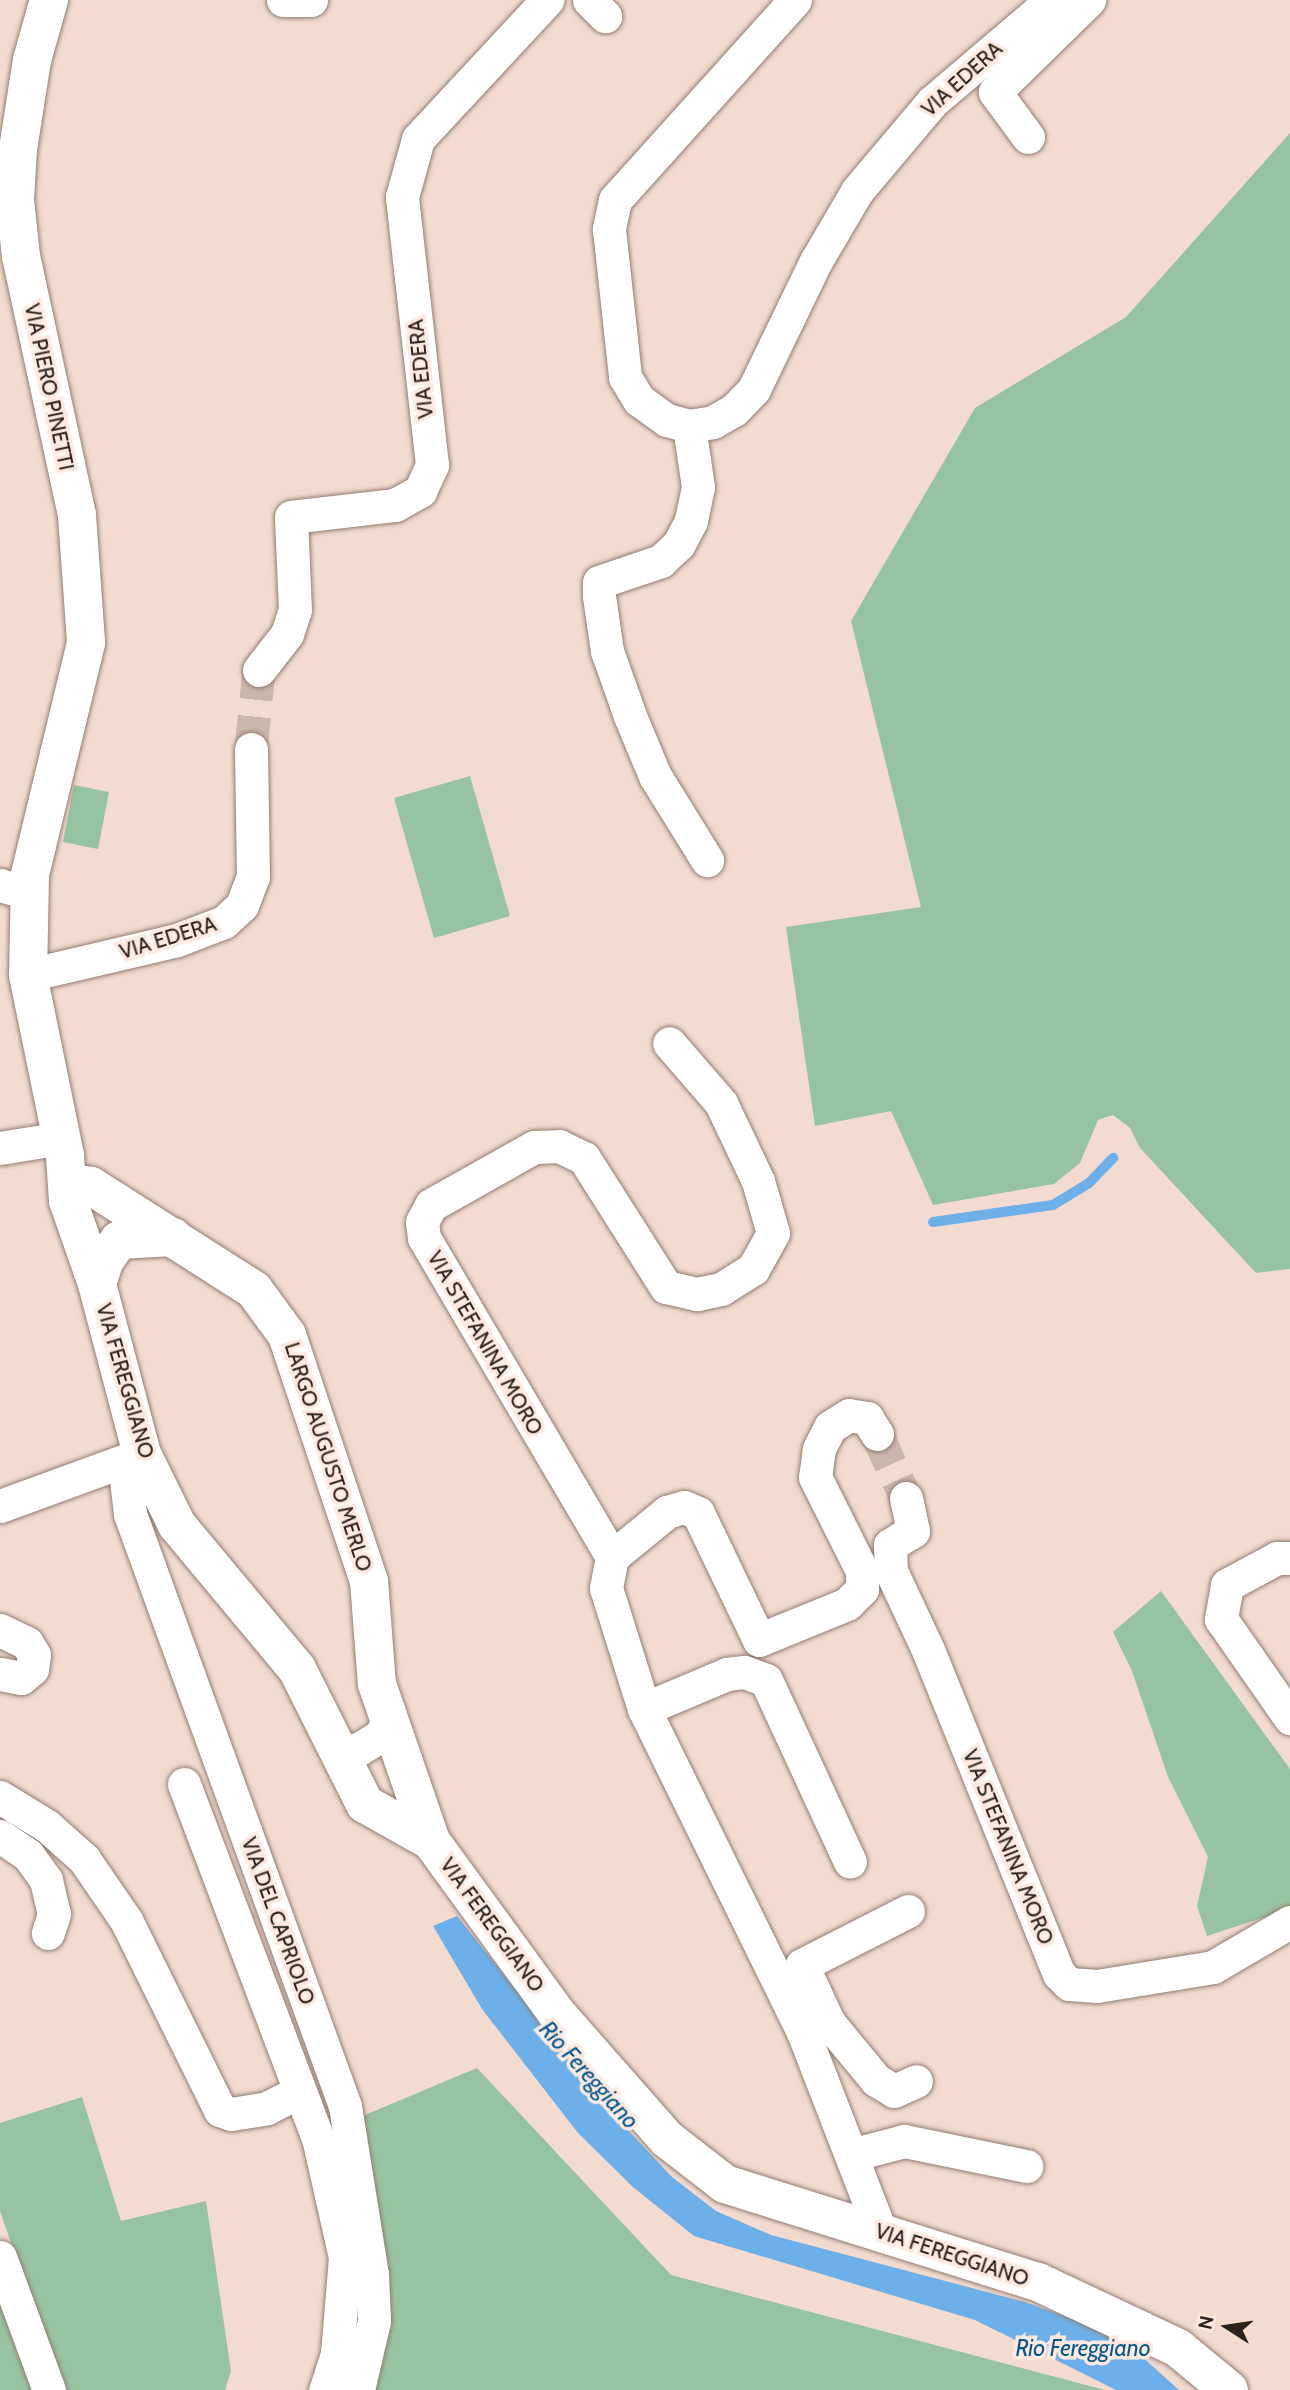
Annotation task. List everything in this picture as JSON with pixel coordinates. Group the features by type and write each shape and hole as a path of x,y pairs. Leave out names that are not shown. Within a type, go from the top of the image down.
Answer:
{"street":[{"name":"VIA PIERO PINETTI","path":"14,889 53,774 86,643 77,516 21,256 15,200 18,149 32,60 49,0"},
{"path":"283,0 312,0"},
{"name":"VIA EDERA","path":"259,670 287,634 295,610 291,517 395,505 420,491 432,465 402,197 418,139 547,0"},
{"path":"707,860 655,776 607,651 599,596 600,582 661,561 679,544 691,521 698,487 689,426 652,411 625,377 609,229 615,200 795,0"},
{"name":"VIA EDERA","path":"689,426 713,422 734,410 754,389 816,261 857,191 932,102 1052,0"},
{"name":"VIA EDERA","path":"1028,137 995,92 1089,0"},
{"name":"VIA EDERA","path":"28,975 177,940 224,922 242,905 253,877 251,755 260,770 269,893"},
{"path":"14,889 28,975 70,1183 68,1201 97,1284"},
{"name":"VIA STEFANINA MORO","path":"612,1557 424,1238 422,1222 430,1205 534,1147 559,1146 584,1158 666,1287 697,1294 721,1289 753,1269 773,1233 758,1181 721,1103 669,1043"},
{"path":"0,1148 62,1138"},
{"name":"LARGO AUGUSTO MERLO","path":"70,1183 91,1186 254,1290 287,1335 369,1581 377,1684 431,1842"},
{"path":"97,1284 105,1261 119,1240 173,1237"},
{"name":"VIA FEREGGIANO","path":"97,1284 133,1458 177,1525 297,1669 365,1804 431,1842 558,2014 667,2139 725,2184 1038,2282 1178,2347 1229,2390"},
{"path":"877,1434 867,1418 849,1415 830,1427 819,1449 815,1477 862,1571 862,1589 847,1604 759,1640 698,1513 684,1507 667,1512 612,1557 606,1588 644,1709 816,2028 876,2080 894,2091 916,2081"},
{"path":"0,1506 133,1458"},
{"name":"VIA DEL CAPRIOLO","path":"133,1458 130,1514 345,2106 372,2274 374,2321 358,2390"},
{"name":"VIA STEFANINA MORO","path":"906,1498 913,1531 890,1545 891,1571 928,1650 1059,1974 1069,1984 1097,1986 1213,1967 1290,1922"},
{"path":"1290,1558 1278,1558 1227,1585 1221,1619 1290,1718"},
{"path":"0,1630 27,1643 34,1655 32,1669 21,1678 0,1674"},
{"path":"644,1709 727,1674 744,1672 766,1680 850,1862"},
{"path":"338,1751 359,1749 380,1735 389,1718"},
{"name":"VIA DEL CAPRIOLO","path":"184,1784 319,2141 345,2257 340,2331 325,2390"},
{"path":"0,1797 47,1826 84,1858 125,1920 220,2110 232,2114 267,2108 299,2092"},
{"path":"0,1836 28,1854 46,1880 54,1914 48,1933"},
{"path":"880,2231 851,2155 816,2028 802,1965 908,1911"},
{"path":"851,2155 904,2141 1026,2166"},
{"path":"0,2257 48,2390"}],"green space":[{"path":"1290,133 1290,1269 1256,1273 1140,1148 1130,1128 1113,1115 1098,1120 1080,1163 1054,1184 933,1205 891,1111 815,1126 786,927 921,907 851,621 975,408 1126,317"},
{"path":"470,776 510,916 434,938 394,798"},
{"path":"74,785 109,792 98,849 63,842"},
{"path":"1161,1591 1290,1769 1290,1909 1207,1936 1197,1906 1208,1857 1168,1777 1132,1671 1113,1632"},
{"path":"477,2068 671,2275 1105,2390 371,2390 360,2117"},
{"path":"82,2097 121,2221 206,2201 231,2371 225,2390 62,2390 0,2211 0,2123"},
{"path":"0,2291 36,2390 0,2390"}],"water":[{"name":"Rio Fereggiano","path":"457,1916 627,2129 672,2177 716,2211 771,2235 1025,2302 1094,2327 1140,2355 1179,2390 1116,2390 975,2320 694,2236 633,2187 578,2133 482,2009 433,1926"}],"waterway":[{"path":"933,1222 1053,1205 1089,1183 1113,1158"}],"tunnel":[{"path":"251,749 259,670"},
{"path":"877,1434 906,1498"}]}
